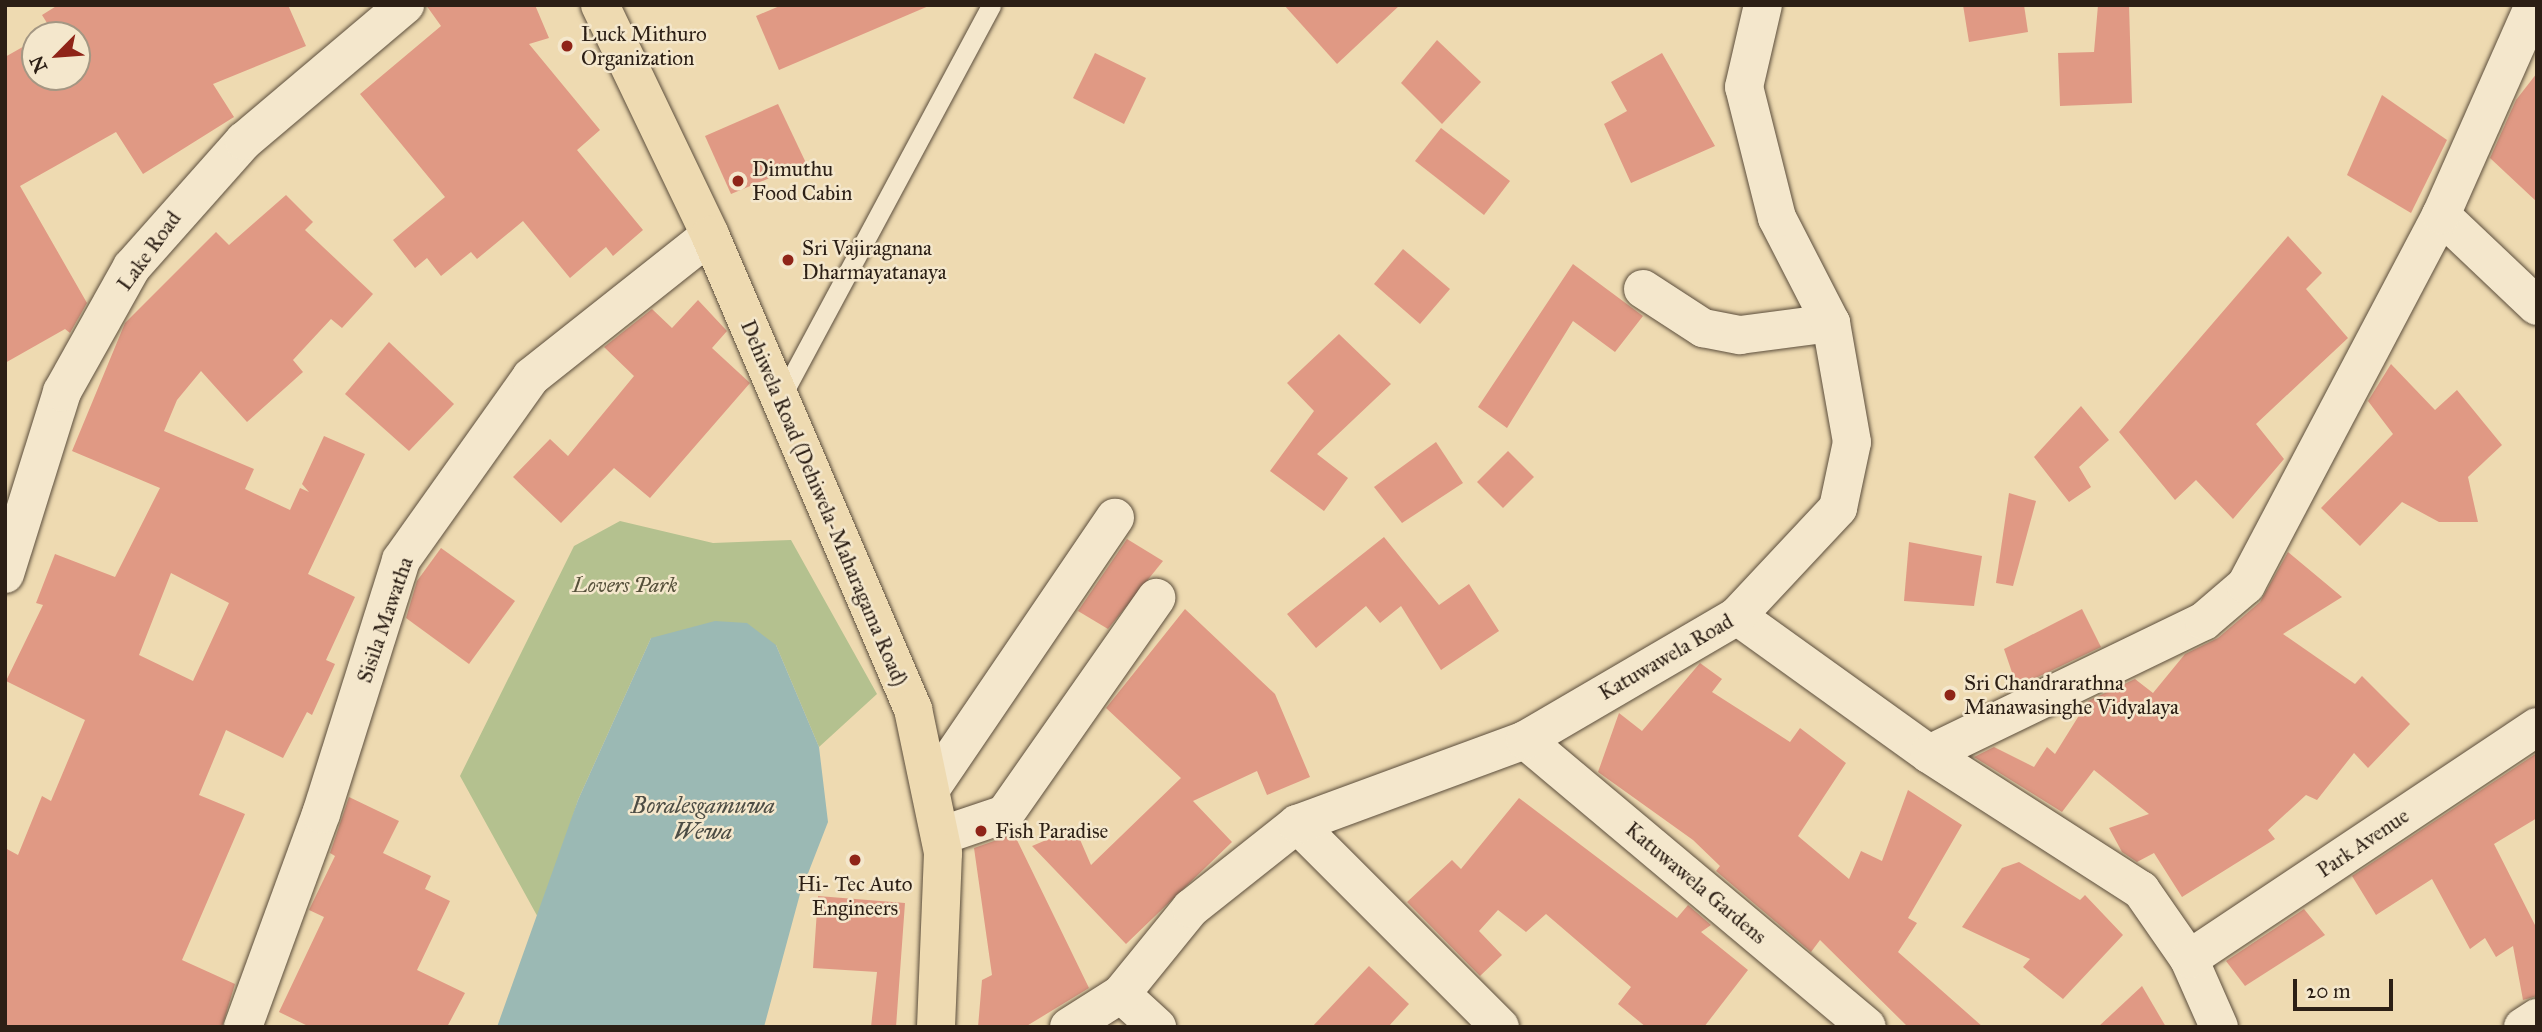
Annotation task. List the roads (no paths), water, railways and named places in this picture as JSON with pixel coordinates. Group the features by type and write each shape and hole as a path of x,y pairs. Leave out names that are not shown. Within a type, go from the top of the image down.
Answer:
{"main road":[{"name":"Dehiwela Road (Dehiwela-Maharagama Road)","path":"600,5 710,234 779,400 914,709 933,784 940,836 936,1027"}],"street":[{"name":"Lake Road","path":"5,574 12,535 62,392 132,267 244,141 405,5"},
{"name":"Katuwawela Road","path":"1069,1027 1121,994 1191,908 1297,824 1525,740 1737,616 1838,508 1852,442 1831,323 1777,218 1744,87 1763,5"},
{"path":"1929,754 2204,621 2246,585 2441,215 2534,5"},
{"path":"2441,215 2537,306"},
{"name":"Sisila Mawatha","path":"243,1027 321,814 401,559 531,377 710,234"},
{"path":"1643,289 1703,328 1741,335 1831,323"},
{"path":"933,784 1115,519"},
{"path":"940,836 1005,814 1156,598"},
{"path":"1737,616 1929,754 2141,890 2189,959 2219,1027"},
{"name":"Park Avenue","path":"2189,959 2537,727"},
{"name":"Katuwawela Gardens","path":"1525,740 1867,1027"},
{"path":"1297,824 1500,1027"},
{"path":"1121,994 1157,1027"},
{"path":"2523,1027 2537,1018"}],"lane":[{"path":"779,400 991,5"}],"water":[{"name":"Boralesgamuwa Wewa","path":"715,621 747,623 776,645 819,747 828,822 800,894 764,1027 497,1027 578,800 651,638"}],"place":[{"name":"Luck Mithuro Organization","path":"567,46"},
{"name":"Dimuthu Food Cabin","path":"738,181"},
{"name":"Sri Vajiragnana Dharmayatanaya","path":"788,260"},
{"name":"Sri Chandrarathna Manawasinghe Vidyalaya","path":"1950,695"},
{"name":"Fish Paradise","path":"981,831"},
{"name":"Hi- Tec Auto Engineers","path":"855,860"}],"park label":[{"name":"Lovers Park","path":"625,585"}]}
